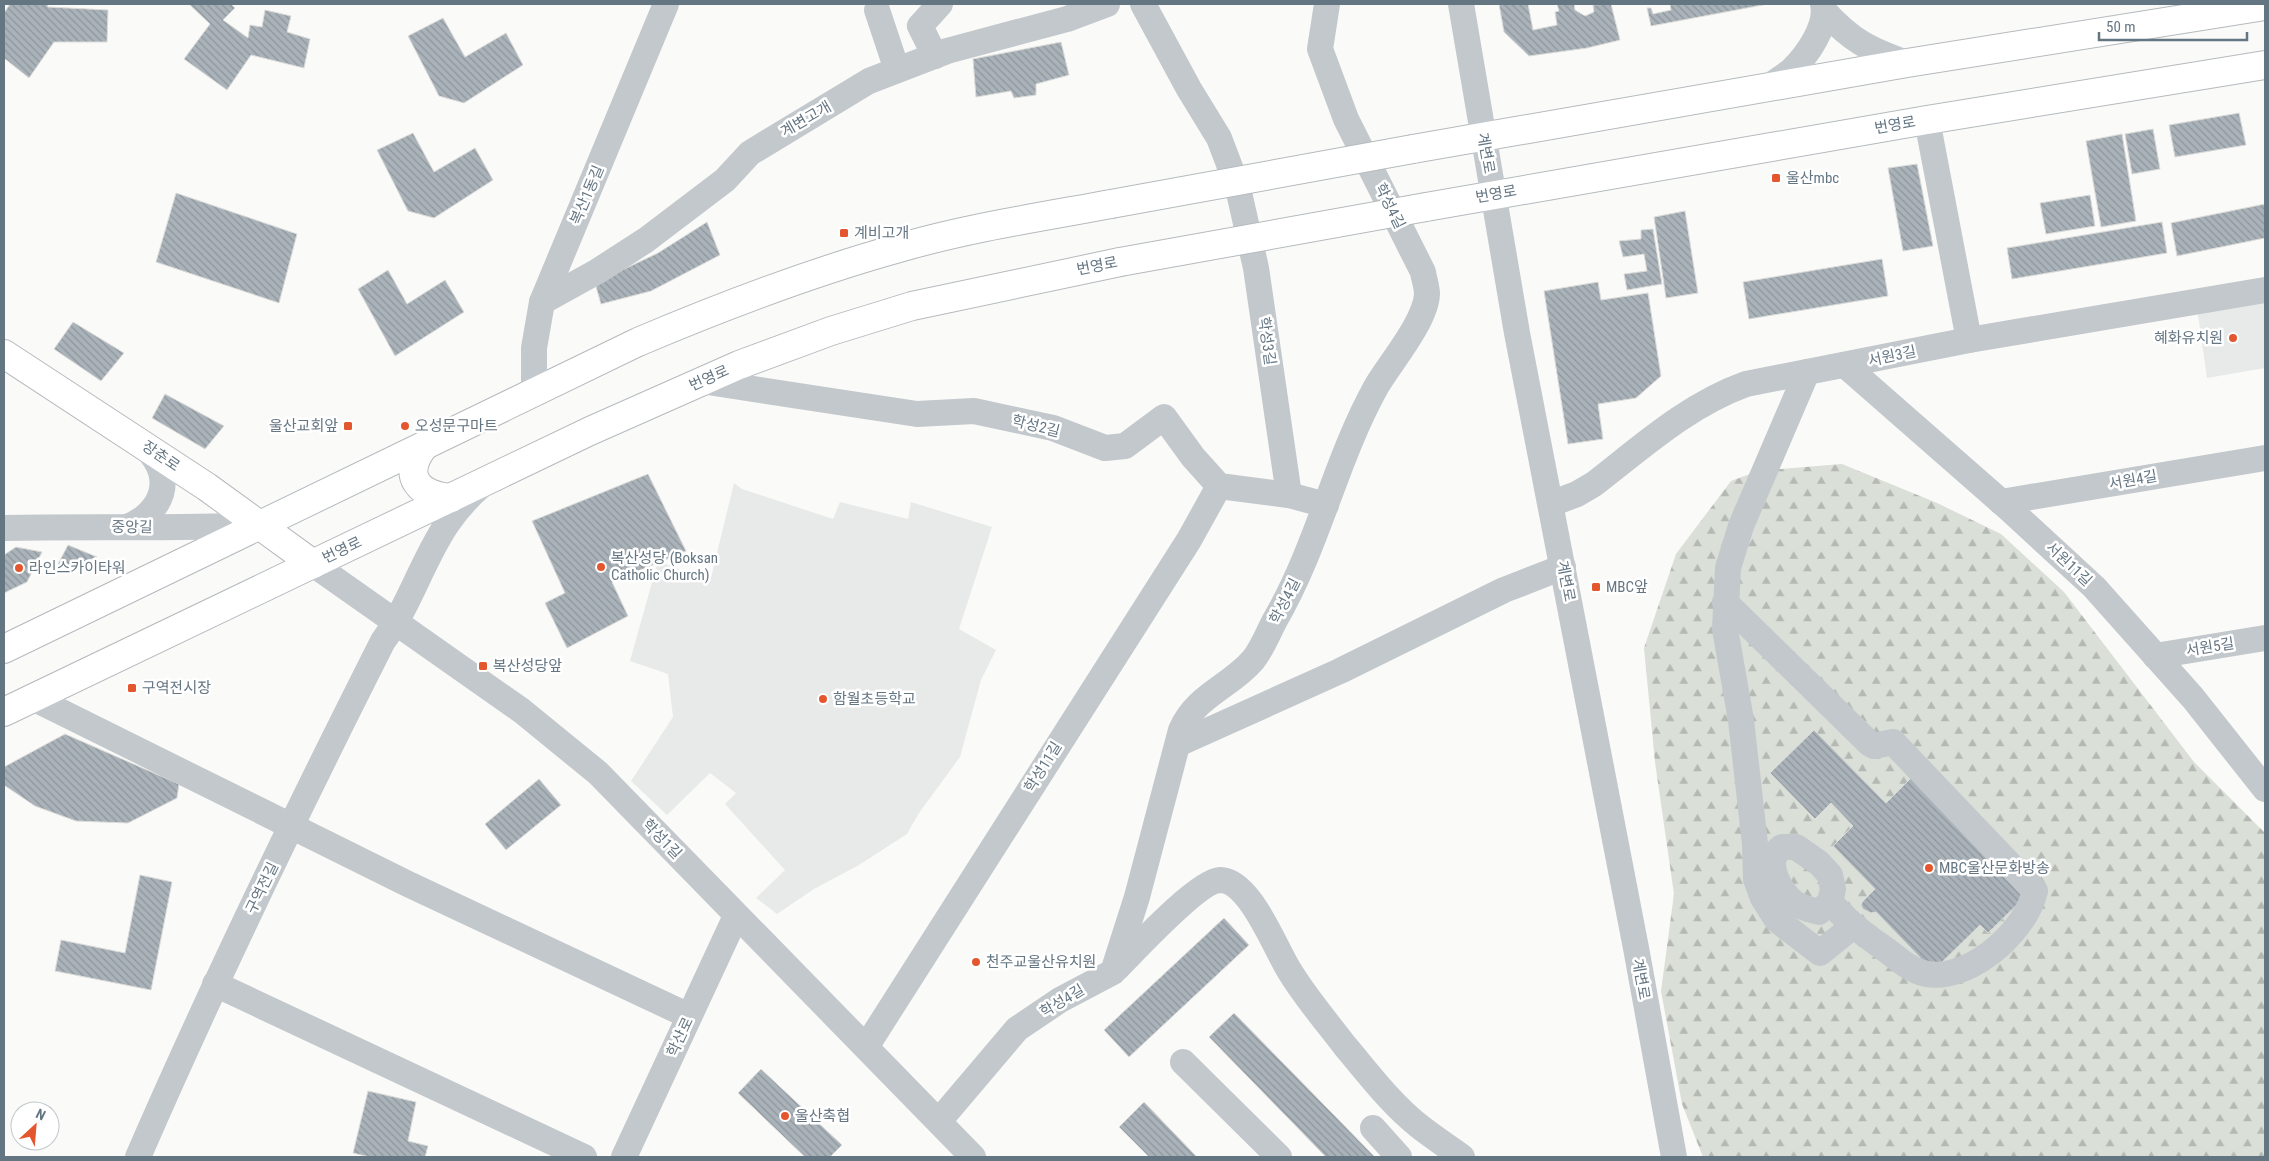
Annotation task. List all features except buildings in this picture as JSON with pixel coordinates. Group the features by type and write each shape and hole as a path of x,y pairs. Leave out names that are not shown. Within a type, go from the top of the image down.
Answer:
{"main road":[{"path":"4,649 638,342 719,308 815,273 900,247 1001,224 1483,136 2221,8 2265,6"},
{"name":"번영로","path":"4,712 486,481 739,364 831,331 912,306 1120,262 1426,206 1927,120 2265,65"},
{"name":"장춘로","path":"4,354 144,445 261,525 314,564"},
{"path":"424,446 414,463 415,481 421,489 431,494 451,498"}],"street":[{"path":"935,56 920,26 940,4"},
{"name":"계변고개","path":"542,302 598,271 646,240 725,180 750,153 869,81 935,56 1067,19 1107,4"},
{"name":"학성3길","path":"1143,4 1189,89 1219,138 1238,188 1256,268 1289,495"},
{"name":"학성4길","path":"938,1121 1017,1029 1060,1000 1113,972 1137,897 1187,717 1195,706 1253,660 1286,602 1316,535 1346,452 1376,387 1421,315 1427,295 1423,272 1346,119 1320,49 1327,4"},
{"name":"계변로","path":"1461,4 1517,333 1674,1157"},
{"name":"복산1동길","path":"534,392 534,348 542,302 659,6"},
{"path":"1824,7 1843,32 1871,50 1906,63"},
{"path":"1769,86 1791,71 1806,53 1818,34 1824,7"},
{"path":"877,10 898,70"},
{"path":"1927,120 1969,340"},
{"name":"서원3길","path":"1551,504 1577,494 1594,484 1692,409 1719,394 1746,384 1846,366 1969,340 2265,290"},
{"name":"서원11길","path":"1846,366 2001,502 2094,587 2193,698 2265,789"},
{"path":"1807,372 1741,526 1728,568 1725,629 1742,720 1755,844 1756,879 1777,920 1820,953 1852,926"},
{"name":"학성2길","path":"701,381 917,414 974,412 1053,428 1105,448 1125,446 1164,417 1193,457 1218,486"},
{"path":"127,526 148,516 161,495 161,471 156,460 144,445"},
{"name":"서원4길","path":"2001,502 2265,458"},
{"name":"구역전길","path":"138,1157 215,984 383,641 396,624 446,526 463,502 486,481"},
{"path":"1218,486 1289,495 1326,505"},
{"name":"학성11길","path":"866,1047 1189,540 1218,486"},
{"name":"중앙길","path":"4,528 127,526 186,528 261,525"},
{"name":"학성1길","path":"314,564 396,624 522,711 598,774 973,1157"},
{"path":"1178,744 1340,671 1504,590 1563,567"},
{"path":"1725,602 1869,743 1874,746 1893,742 2035,891 2032,904 2010,935 1990,954 1966,968 1940,975 1918,971 1852,926 1830,902"},
{"name":"서원5길","path":"2156,656 2265,638"},
{"path":"32,698 408,884 689,1016"},
{"path":"1113,972 1197,892 1216,881 1222,880 1235,885 1262,919 1290,972 1373,1080 1418,1126 1462,1157"},
{"name":"학산로","path":"624,1157 736,916"},
{"path":"215,984 584,1157"},
{"path":"1184,1062 1279,1157"},
{"path":"1373,1128 1399,1157"}],"shaded area":[{"name":"혜화유치원","path":"2265,296 2265,368 2207,378 2197,308"},
{"name":"함월초등학교","path":"734,483 742,489 833,519 840,502 908,519 911,502 992,527 959,629 996,650 981,680 960,757 919,813 907,834 859,865 814,889 777,914 756,898 785,870 725,804 736,793 710,773 667,815 631,781 673,717 668,674 630,661 658,561 710,582"}],"green space":[{"path":"1842,464 1937,503 2001,534 2064,592 2194,762 2265,833 2265,1157 1703,1157 1682,1104 1661,991 1674,894 1655,762 1644,648 1676,554 1731,481 1758,471"}],"place":[{"name":"울산mbc","path":"1776,178"},
{"name":"계비고개","path":"844,233"},
{"name":"혜화유치원","path":"2233,338"},
{"name":"울산교회앞","path":"348,426"},
{"name":"오성문구마트","path":"405,426"},
{"name":"복산성당 (Boksan Catholic Church)","path":"601,567"},
{"name":"라인스카이타워","path":"19,568"},
{"name":"MBC앞","path":"1596,587"},
{"name":"복산성당앞","path":"483,666"},
{"name":"구역전시장","path":"132,688"},
{"name":"함월초등학교","path":"823,699"},
{"name":"MBC울산문화방송","path":"1929,868"},
{"name":"천주교울산유치원","path":"976,962"},
{"name":"울산축협","path":"785,1116"}]}
